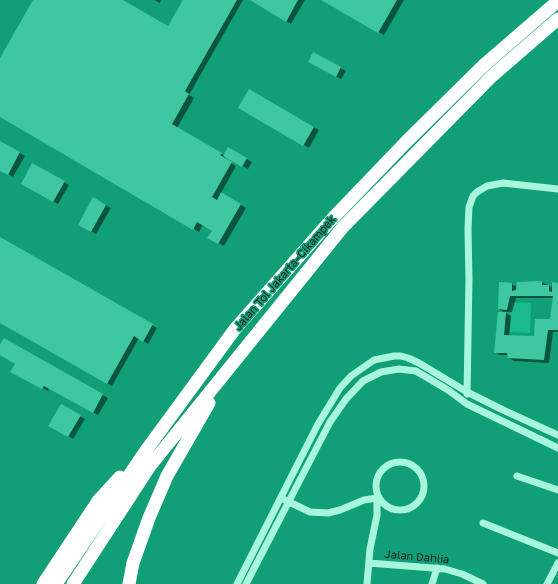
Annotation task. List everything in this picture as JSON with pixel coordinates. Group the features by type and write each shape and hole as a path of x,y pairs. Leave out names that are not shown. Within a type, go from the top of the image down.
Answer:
{"highway":[{"name":"Jalan Tol Jakarta–Cikampek","path":"56,584 147,449 235,330 333,218 406,142 484,65 558,1"},
{"name":"Jalan Tol Jakarta–Cikampek","path":"73,584 150,466 343,227 492,76 558,20"},
{"path":"129,584 133,563 167,476 205,409 252,339"},
{"path":"43,584 98,501 147,449"}],"street":[{"path":"467,404 469,279 468,229 469,207 472,196 487,186 503,183 558,189"},
{"path":"237,584 318,424 340,388 351,376 374,360 401,356 419,364 467,392 558,435"},
{"path":"246,584 330,422 346,400 363,381 381,372 391,370 416,371 448,390 467,404 558,448"},
{"path":"367,584 370,549 377,515 376,486 378,477 383,469 391,464 400,462 409,464 417,469 422,477 424,486 422,495 417,503 409,508 400,510 391,508 377,497"},
{"path":"517,476 558,490"},
{"path":"281,498 310,512 328,513 377,497"},
{"path":"483,523 558,553"},
{"name":"Jalan Dahlia","path":"369,563 445,569 462,574 483,584"},
{"path":"546,584 558,563"},
{"path":"432,584 437,568"}],"green space":[{"path":"511,302 531,303 530,333 510,332"}],"building":[{"path":"33,0 123,0 168,26 183,0 237,0 185,91 189,94 172,124 222,153 220,155 232,162 212,197 217,200 221,192 241,204 218,244 207,238 212,231 197,222 193,230 0,117 0,58"},
{"path":"250,0 298,0 286,22"},
{"path":"321,0 397,0 378,33"},
{"path":"313,52 341,67 336,77 308,62"},
{"path":"249,89 314,127 303,146 238,108"},
{"path":"0,141 20,152 8,175 0,171"},
{"path":"228,147 247,158 242,167 223,156"},
{"path":"32,163 65,181 53,202 21,184"},
{"path":"93,197 106,205 91,232 78,225"},
{"path":"0,237 153,324 143,342 134,336 107,384 0,323"},
{"path":"542,281 542,285 549,285 549,291 552,292 552,282 558,283 558,330 548,330 544,360 508,358 507,353 494,353 498,312 506,312 504,335 534,336 535,319 550,319 553,296 510,296 507,310 498,309 499,282 512,283 512,291 516,290 517,282"},
{"path":"4,338 103,394 93,413 44,386 42,389 10,372 15,364 0,355 0,344"},
{"path":"61,404 81,415 68,437 48,426"}]}
